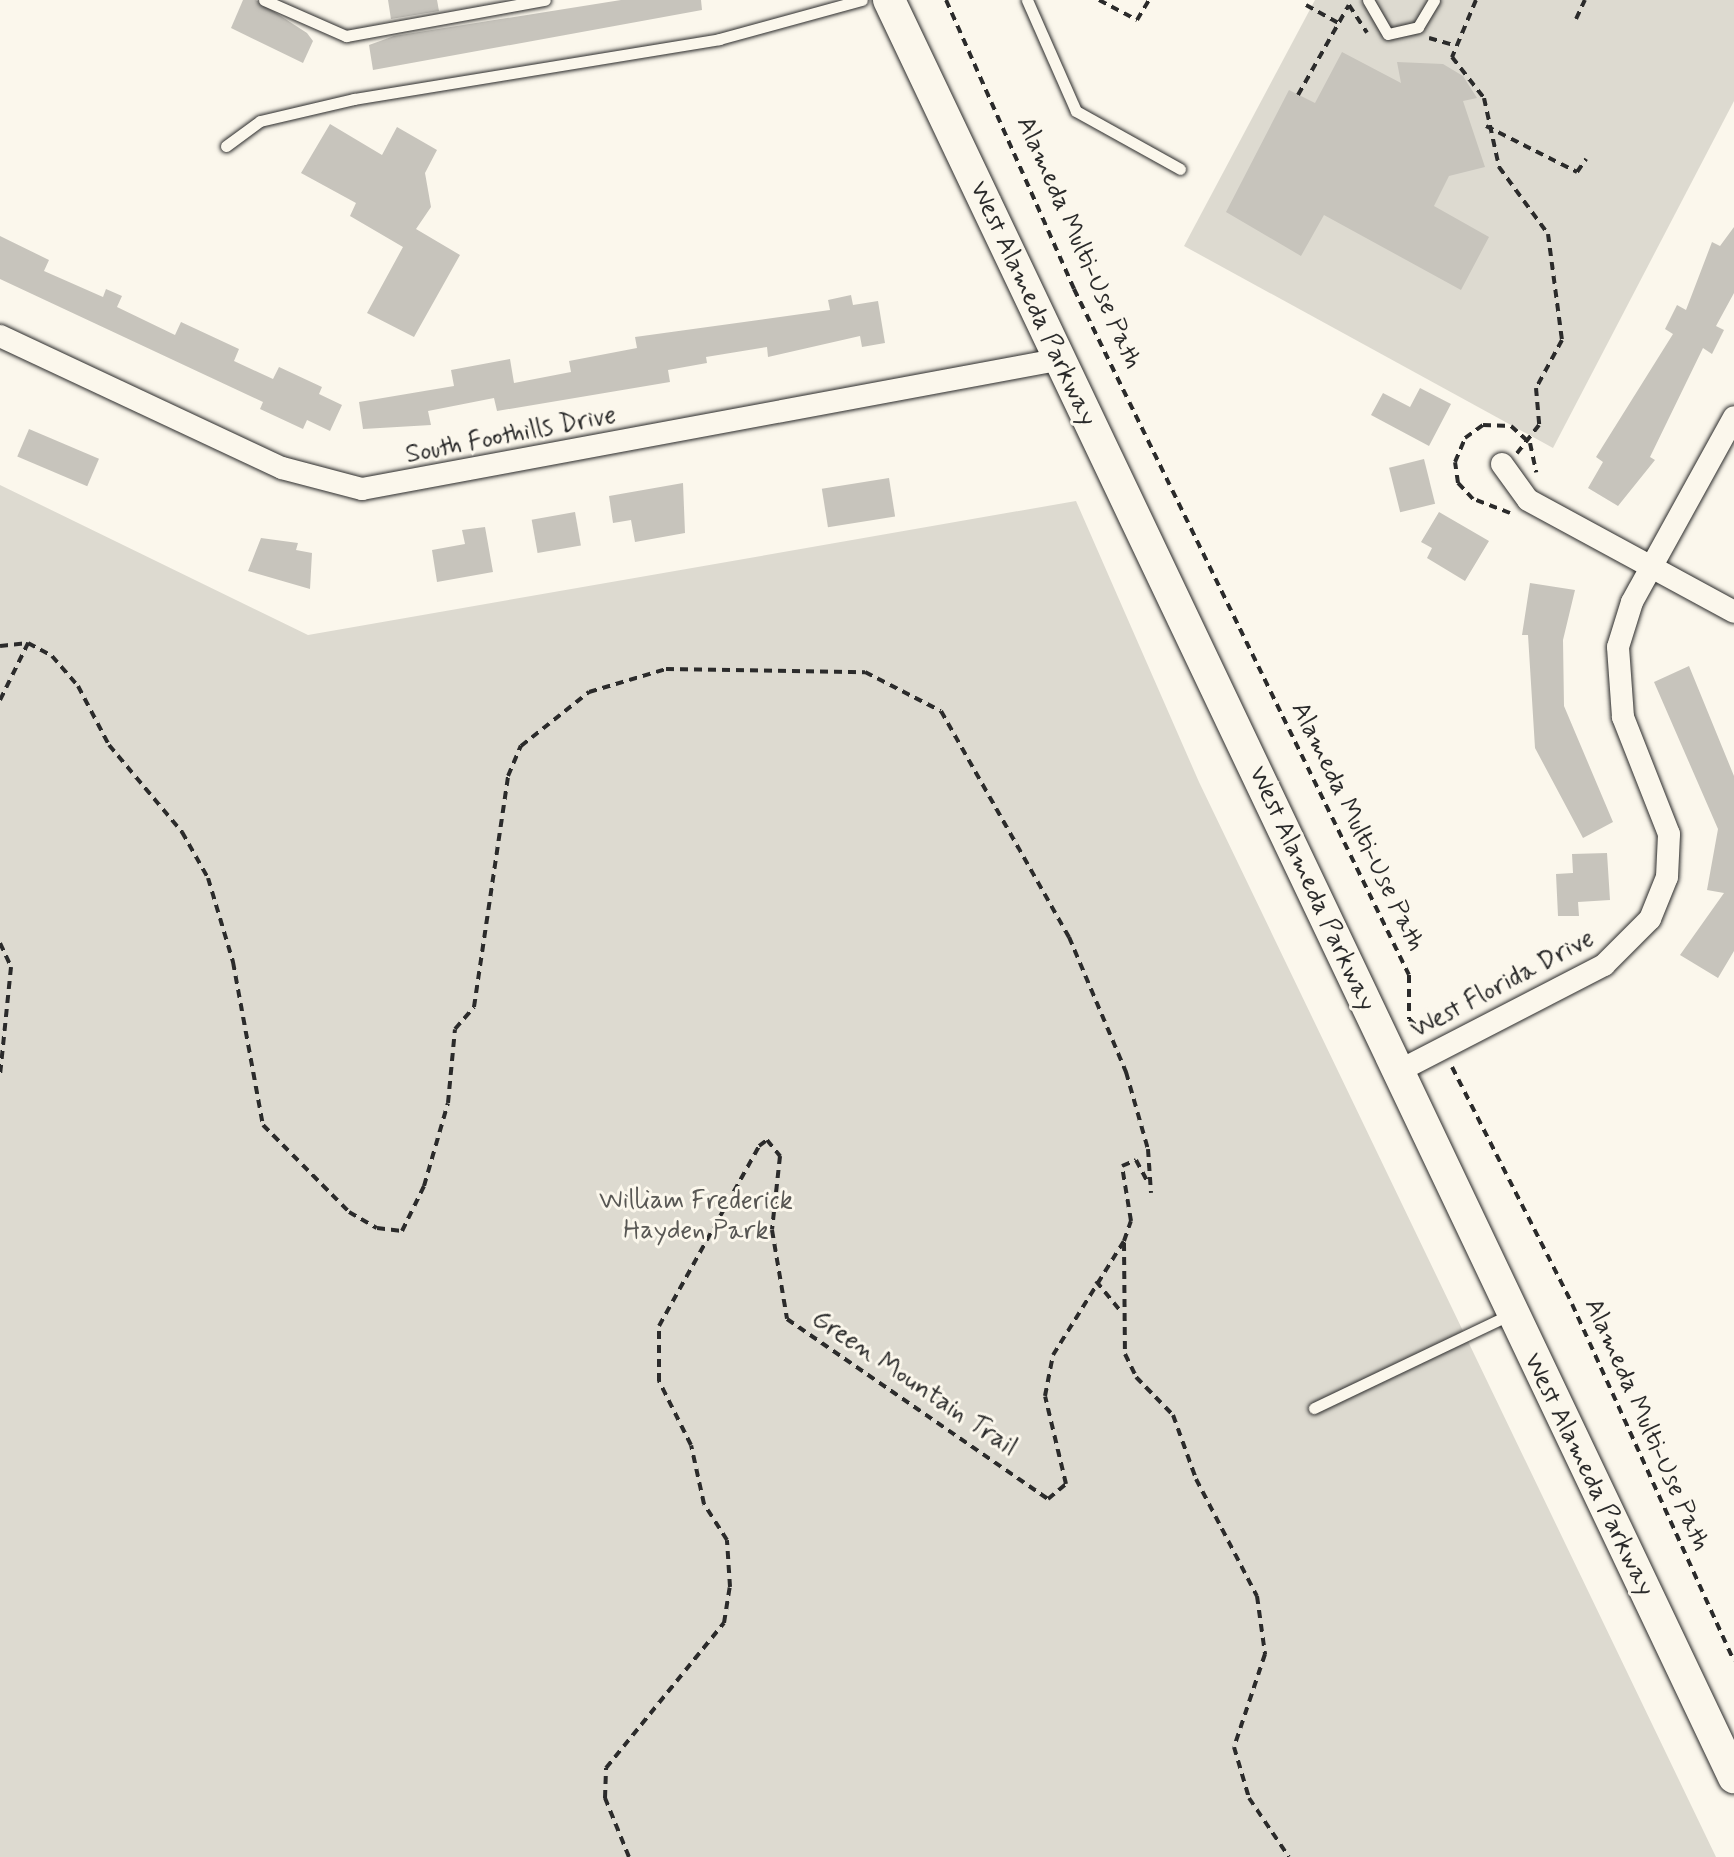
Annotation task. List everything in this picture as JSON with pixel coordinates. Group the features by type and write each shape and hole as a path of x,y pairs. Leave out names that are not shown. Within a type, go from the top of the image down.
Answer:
{"main road":[{"name":"West Alameda Parkway","path":"889,0 1510,1314 1734,1777"}],"street":[{"name":"South Foothills Drive","path":"0,336 282,468 353,489 1057,360"},
{"name":"West Florida Drive","path":"1397,1072 1604,965 1638,937 1661,898 1670,854 1665,808 1623,717 1616,669 1623,624 1650,566 1734,417"},
{"path":"1502,464 1528,500 1734,612"}],"lane":[{"path":"264,0 346,36 545,0"},
{"path":"226,146 260,121 354,99 471,86 733,36 862,0"},
{"path":"1027,0 1076,111 1180,169"},
{"path":"1368,0 1388,34 1418,27 1434,0"},
{"path":"1314,1408 1510,1314"}],"path":[{"name":"Alameda Multi-Use Path","path":"946,0 1074,289 1409,975 1409,1019 1441,1047 1572,1304 1734,1661"},
{"path":"1099,0 1137,20 1149,0"},
{"path":"1476,0 1453,45 1452,57 1484,98 1486,126 1499,167 1548,234 1562,340 1536,388 1539,425 1530,443 1502,464"},
{"path":"1576,19 1585,0"},
{"path":"1306,5 1338,23"},
{"path":"1298,95 1349,5 1371,37"},
{"path":"1416,43 1442,38 1453,45"},
{"path":"1486,126 1577,172 1586,159"},
{"path":"0,646 28,643 78,686 109,745 182,832 208,878 233,962 263,1125 349,1212 377,1228 402,1231 424,1186 448,1103 455,1029 474,1007 508,776 521,746 589,692 666,669 865,672 941,711 1069,937 1126,1072 1148,1149 1151,1193 1143,1167 1127,1160 1120,1175 1131,1221 1124,1241 1122,1313 1132,1369 1166,1402 1257,1596 1265,1654 1234,1747 1249,1798 1289,1857"},
{"path":"0,700 28,643"},
{"path":"0,943 11,967 0,1076"},
{"name":"Green Mountain Trail","path":"629,1857 605,1798 606,1768 724,1623 730,1587 727,1540 704,1504 691,1445 659,1381 659,1326 759,1146 767,1140 780,1156 772,1230 787,1319 1001,1464 1039,1497 1062,1494 1066,1484 1046,1383 1067,1324 1124,1241"},
{"path":"1095,1281 1122,1313"}],"green space":[{"path":"1315,0 1734,0 1734,101 1553,448 1184,246"},
{"name":"William Frederick Hayden Park","path":"0,485 308,635 1076,501 1199,782 1716,1857 0,1857"}],"building":[{"path":"243,0 256,0 307,33 313,41 303,63 231,28"},
{"path":"388,0 437,0 439,11 391,19"},
{"path":"621,0 701,0 702,10 373,70 369,45 394,36"},
{"path":"1342,52 1401,83 1397,62 1443,64 1463,76 1477,98 1463,101 1485,167 1449,176 1434,206 1489,237 1461,290 1324,215 1301,256 1226,212 1289,90 1315,103"},
{"path":"330,124 382,155 397,127 437,150 425,173 431,207 416,229 460,255 414,337 367,313 403,247 350,216 356,203 301,173"},
{"path":"1734,227 1734,293 1716,326 1724,330 1712,354 1703,348 1650,457 1655,460 1618,506 1588,488 1603,462 1596,457 1673,334 1665,329 1677,305 1686,310 1712,242 1720,246"},
{"path":"0,236 49,260 44,271 103,297 106,289 122,296 117,307 175,335 181,322 239,349 234,361 273,379 279,367 322,387 319,394 342,405 330,431 307,420 303,429 260,409 263,402 0,279"},
{"path":"851,295 853,305 878,301 885,343 862,347 860,336 768,357 767,347 706,357 707,363 668,370 670,382 497,411 494,398 428,411 431,425 363,429 359,402 454,386 451,370 510,359 514,383 571,372 569,361 637,348 635,337 830,310 828,300"},
{"path":"1420,388 1451,404 1429,446 1371,415 1383,393 1410,407"},
{"path":"29,429 99,459 87,486 17,457"},
{"path":"1424,459 1435,504 1400,512 1389,468"},
{"path":"889,478 895,517 828,527 822,489"},
{"path":"683,483 685,533 635,542 631,520 613,523 609,496"},
{"path":"575,512 581,545 538,553 532,520"},
{"path":"1439,512 1489,541 1465,581 1427,558 1432,548 1421,542"},
{"path":"485,527 493,572 437,582 432,550 465,544 462,530"},
{"path":"261,538 298,543 296,550 312,553 310,589 248,571"},
{"path":"1530,583 1575,590 1563,640 1564,706 1613,822 1583,838 1535,748 1528,635 1522,635"},
{"path":"1689,666 1734,776 1734,951 1718,978 1680,955 1724,893 1707,890 1718,829 1654,682"},
{"path":"1607,853 1610,900 1578,902 1579,916 1558,916 1556,874 1573,873 1572,854"}]}
